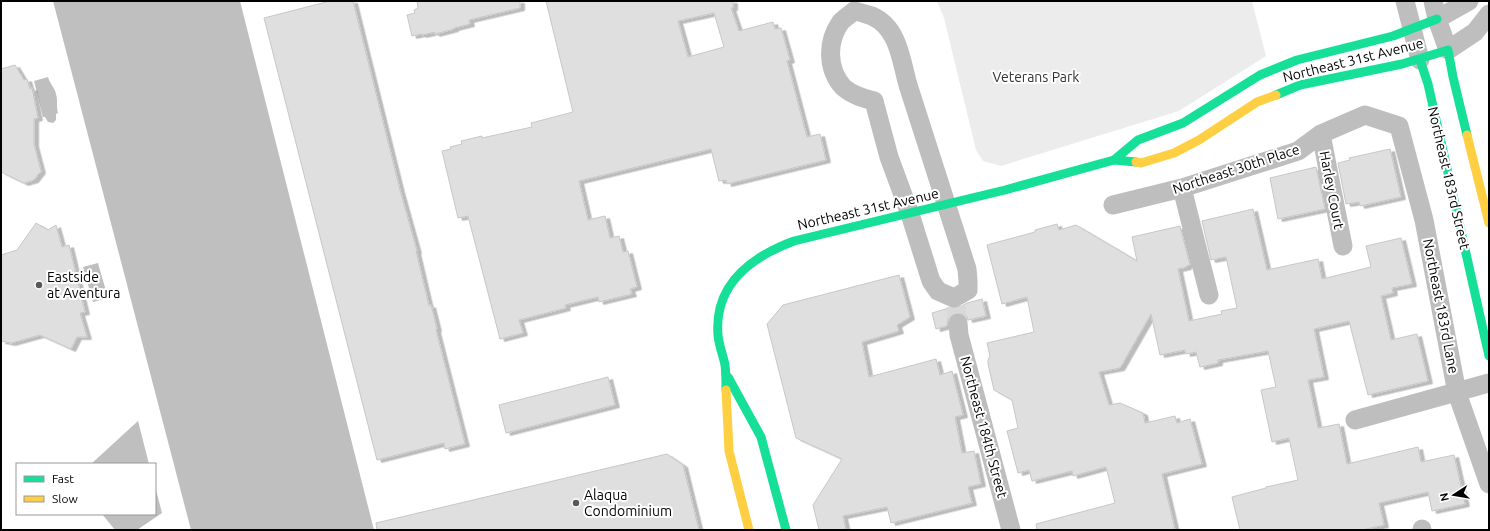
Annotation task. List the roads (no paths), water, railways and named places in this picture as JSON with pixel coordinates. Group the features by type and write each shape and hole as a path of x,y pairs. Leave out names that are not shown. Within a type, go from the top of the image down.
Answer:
{"street":[{"name":"Northeast 183rd Street","path":"1405,1 1420,60 1428,84 1489,356"},
{"name":"Northeast 183rd Street","path":"1433,1 1437,19 1448,50 1453,77 1489,223"},
{"path":"1437,19 1469,1"},
{"path":"853,6 873,17 889,29 899,47 908,85 946,205 967,269 968,290 956,309 938,291 931,280 910,214 889,158 874,101 858,96 843,86 834,72 830,55 832,38 841,22 853,6"},
{"path":"1448,50 1475,32 1489,14"},
{"name":"Northeast 31st Avenue","path":"1114,160 1138,140 1183,123 1260,76 1297,60 1357,46 1413,29 1437,19"},
{"name":"Northeast 31st Avenue","path":"726,373 717,322 722,302 739,273 746,265 763,253 794,241 946,205 1114,160 1141,163 1174,153 1199,140 1256,102 1300,85 1420,60 1448,50"},
{"name":"Northeast 30th Place","path":"1113,205 1182,188 1298,151 1321,134 1365,115 1399,126"},
{"name":"Northeast 183rd Lane","path":"1399,126 1424,220 1458,392 1489,484"},
{"name":"Harley Court","path":"1321,134 1343,246"},
{"path":"1182,188 1209,295"},
{"name":"Northeast 184th Street","path":"956,309 959,335 1011,530"},
{"path":"726,373 728,449 749,530"},
{"path":"726,373 761,437 786,530"},
{"path":"1354,420 1489,384"}],"tunnel":[{"path":"956,306 958,323"}],"place":[{"name":"Eastside at Aventura","path":"39,285"},
{"name":"Alaqua Condominium","path":"576,503"}],"park label":[{"name":"Veterans Park","path":"1036,77"}]}
